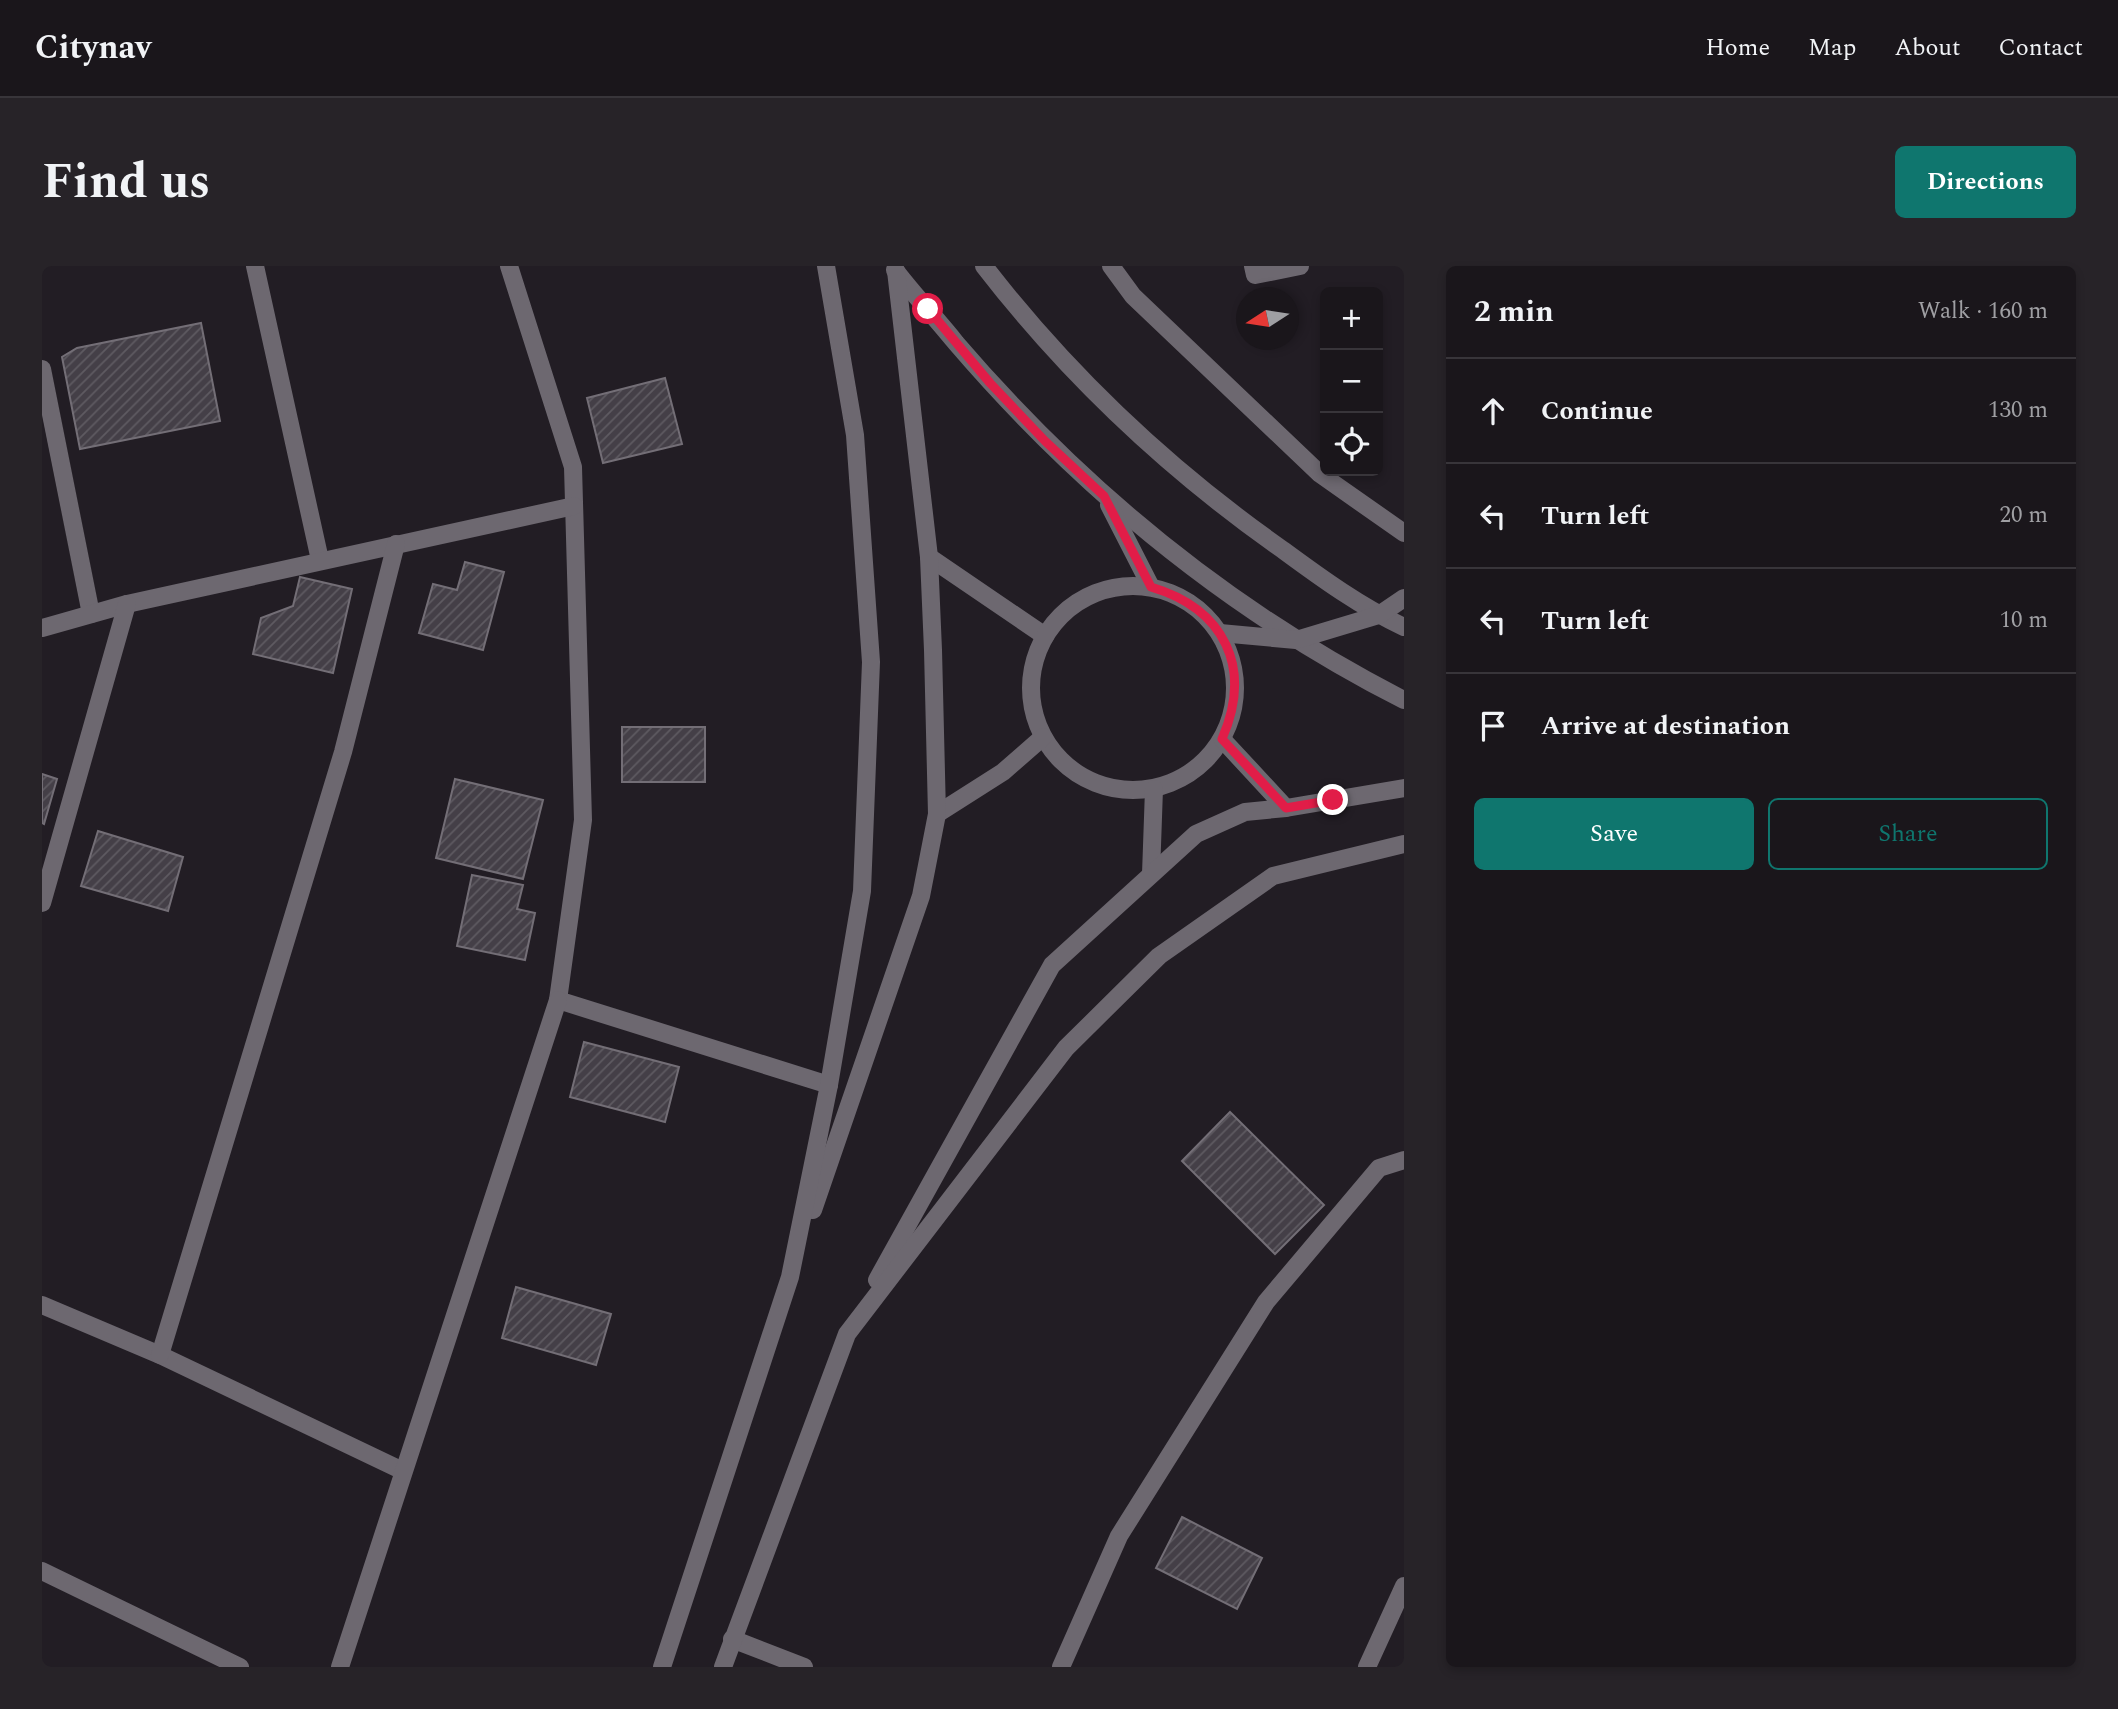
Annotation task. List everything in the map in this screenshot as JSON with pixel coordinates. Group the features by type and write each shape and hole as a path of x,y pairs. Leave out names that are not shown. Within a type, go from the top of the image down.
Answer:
{"street":[{"path":"255,266 320,560"},
{"path":"340,1667 558,1000 583,820 573,467 509,266"},
{"path":"790,1276 829,1084 862,891 871,662 855,435 826,266"},
{"path":"984,266 1061,358 1116,415 1174,468 1236,517 1380,615 1404,626"},
{"path":"1111,266 1133,296 1320,474 1404,533"},
{"path":"1252,266 1255,275 1300,266"},
{"path":"895,269 990,383 1045,441 1104,496 1175,556 1229,595 1296,639 1404,700"},
{"path":"662,1667 790,1276 921,896 937,814 929,557 895,269"},
{"path":"42,369 91,614"},
{"path":"1104,496 1151,587"},
{"path":"42,628 127,604 574,506"},
{"path":"160,1355 343,751 396,544"},
{"path":"929,557 1045,636"},
{"path":"1120,586 1151,587 1189,602 1206,616 1220,633 1235,675 1236,697 1231,719 1222,739 1210,757 1194,772 1154,789 1110,789 1071,770 1055,755 1043,737 1034,716 1031,695 1036,655 1057,619 1072,605 1090,594 1120,586"},
{"path":"1220,633 1296,639 1380,615 1404,598"},
{"path":"42,903 127,604"},
{"path":"937,814 1003,772 1043,737"},
{"path":"1222,739 1286,808"},
{"path":"723,1667 847,1335 1052,965 1196,834 1245,812 1286,808 1404,788"},
{"path":"1151,874 1154,789"},
{"path":"847,1335 1066,1048 1159,956 1273,876 1404,844"},
{"path":"558,1000 829,1084"},
{"path":"1061,1667 1119,1536 1266,1302 1379,1168 1404,1160"},
{"path":"42,1305 160,1355 403,1471"},
{"path":"42,1571 240,1667"},
{"path":"1367,1667 1404,1586"},
{"path":"732,1639 804,1667"}],"building":[{"path":"201,323 220,421 80,449 62,357 77,348"},
{"path":"665,378 682,444 603,463 587,398"},
{"path":"465,562 504,572 483,650 419,633 433,584 457,590"},
{"path":"300,577 352,589 333,673 253,654 261,618 293,606"},
{"path":"622,727 705,727 705,782 622,782"},
{"path":"42,774 57,779 44,824 42,823"},
{"path":"455,779 543,800 523,879 436,858"},
{"path":"98,831 183,857 168,911 81,886"},
{"path":"472,875 523,885 517,909 535,913 525,960 457,946"},
{"path":"584,1042 679,1067 665,1122 570,1097"},
{"path":"1230,1112 1324,1205 1275,1254 1182,1161"},
{"path":"516,1287 611,1314 596,1365 502,1338"},
{"path":"1182,1517 1262,1558 1237,1609 1156,1568"}],"route":[{"path":"928,309 990,383 1045,441 1104,496 1151,587 1189,602 1206,616 1220,633 1235,675 1236,697 1231,719 1222,739 1286,808 1333,800"}]}
